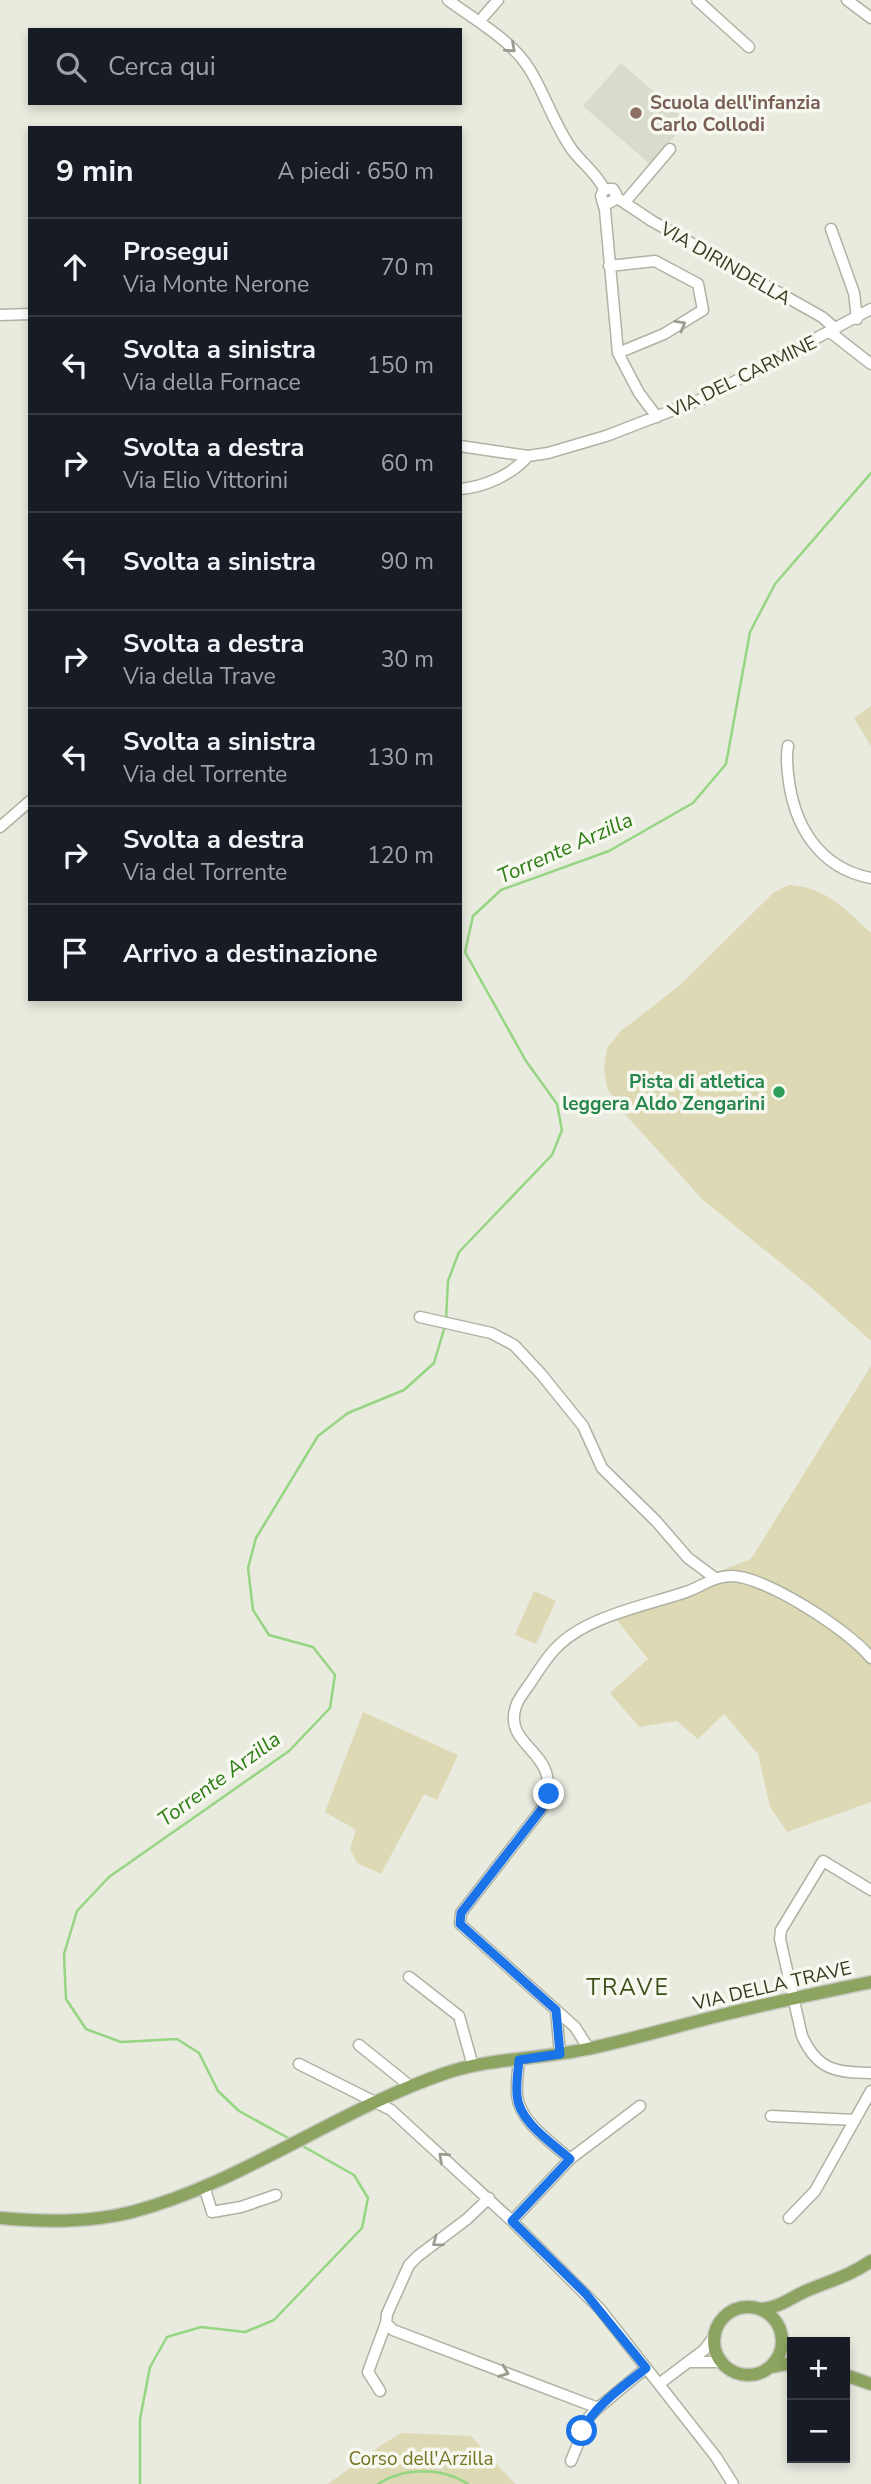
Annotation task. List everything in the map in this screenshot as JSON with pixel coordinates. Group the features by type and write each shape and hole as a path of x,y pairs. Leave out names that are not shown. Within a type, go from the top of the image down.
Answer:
{"main road":[{"name":"VIA DELLA TRAVE","path":"0,2218 50,2221 99,2218 164,2202 204,2186 373,2102 408,2087 473,2066 589,2049 794,1998 871,1982"},
{"path":"787,2364 749,2375 728,2370 715,2350 714,2337 724,2317 746,2308 777,2307 848,2275 871,2261"},
{"path":"769,2367 781,2348 780,2332 796,2297"},
{"path":"761,2309 774,2318 787,2342"},
{"path":"850,2377 871,2384"}],"street":[{"path":"448,0 508,45 531,70 572,150 601,181 618,353 639,393 657,416"},
{"path":"484,16 498,0"},
{"path":"697,0 749,47"},
{"path":"847,0 871,18"},
{"path":"604,195 609,203 621,200 670,149"},
{"name":"VIA DIRINDELLA","path":"621,200 822,317 833,331 871,364"},
{"path":"831,229 854,293 857,318"},
{"path":"609,267 659,262 698,284 703,310 664,334 618,353"},
{"path":"854,293 870,310"},
{"name":"VIA DEL CARMINE","path":"528,456 606,436 702,399 870,310"},
{"path":"0,315 28,314"},
{"path":"462,446 528,456"},
{"path":"462,489 476,488 497,479 528,456"},
{"path":"788,746 791,796 797,819 817,848 840,867 855,875 871,878"},
{"path":"0,827 28,803"},
{"path":"420,1317 491,1333 514,1345 583,1426 601,1468 656,1521 688,1558 715,1578"},
{"path":"589,2049 579,2032 460,1924 461,1913 541,1810 549,1794 546,1768 516,1732 514,1719 516,1705 545,1660 560,1644 586,1627 729,1575 755,1581 837,1626 871,1658"},
{"path":"871,1890 823,1861 781,1930 780,1939 802,2036 816,2059 843,2072 871,2073"},
{"path":"409,1977 459,2016 473,2066"},
{"path":"556,2010 560,2054"},
{"path":"359,2045 408,2087"},
{"path":"519,2060 517,2096 520,2108 528,2120 570,2159"},
{"path":"299,2064 391,2110 489,2198 586,2294 660,2384 716,2457 733,2484"},
{"path":"789,2218 815,2191 871,2091"},
{"path":"512,2221 570,2159 639,2106"},
{"path":"771,2116 855,2120"},
{"path":"204,2186 212,2212 241,2207 276,2195"},
{"path":"380,2391 368,2372 387,2314 410,2265 489,2198"},
{"path":"386,2323 393,2330 597,2408"},
{"path":"660,2384 704,2350 714,2337"},
{"path":"689,2362 720,2361"},
{"path":"571,2461 589,2417 645,2366"}],"shaded area":[{"name":"Scuola dell'infanzia Carlo Collodi","path":"621,63 688,121 650,164 583,106"}],"green space":[{"path":"871,706 871,746 854,718"},
{"path":"789,885 824,895 871,933 871,1341 814,1290 703,1200 623,1112 607,1088 604,1069 607,1048 621,1031 679,986 773,893"},
{"path":"871,1366 871,1802 787,1832 770,1807 758,1754 724,1714 698,1739 677,1721 639,1727 610,1693 648,1659 615,1618 718,1581 717,1572 751,1559"},
{"path":"534,1591 556,1601 536,1644 515,1635"},
{"path":"363,1712 458,1755 437,1800 424,1794 381,1874 357,1863 350,1849 356,1830 325,1812"},
{"name":"Corso dell'Arzilla","path":"402,2433 471,2436 515,2484 328,2484"}],"waterway":[{"name":"Torrente Arzilla","path":"446,1319 448,1281 459,1252 552,1155 562,1130 557,1104 526,1061 465,952 473,916 501,890 609,851 693,803 726,764 750,632 775,584 871,473"},
{"name":"Torrente Arzilla","path":"290,2139 239,2111 218,2091 199,2053 177,2039 121,2042 86,2029 66,1999 64,1954 77,1911 109,1877 289,1751 330,1708 335,1675 313,1647 269,1635 253,1610 248,1568 256,1538 318,1436 348,1413 404,1390 434,1363 445,1326"},
{"name":"Torrente Arzilla","path":"140,2484 140,2419 150,2367 167,2337 201,2327 245,2332 274,2320 362,2228 368,2198 354,2175 299,2144"},
{"name":"Torrente Arzilla","path":"378,2484 399,2474 423,2471 447,2474 468,2484"}],"place":[{"name":"Scuola dell'infanzia Carlo Collodi","path":"636,113"},
{"name":"Pista di atletica leggera Aldo Zengarini","path":"779,1092"}],"district":[{"name":"TRAVE","path":"628,1987"}],"route":[{"path":"549,1794 541,1810 461,1913 460,1924 556,2010 560,2054 519,2060 517,2096 520,2108 528,2120 570,2159 512,2221 600,2309 646,2368 597,2408 582,2431"}]}
